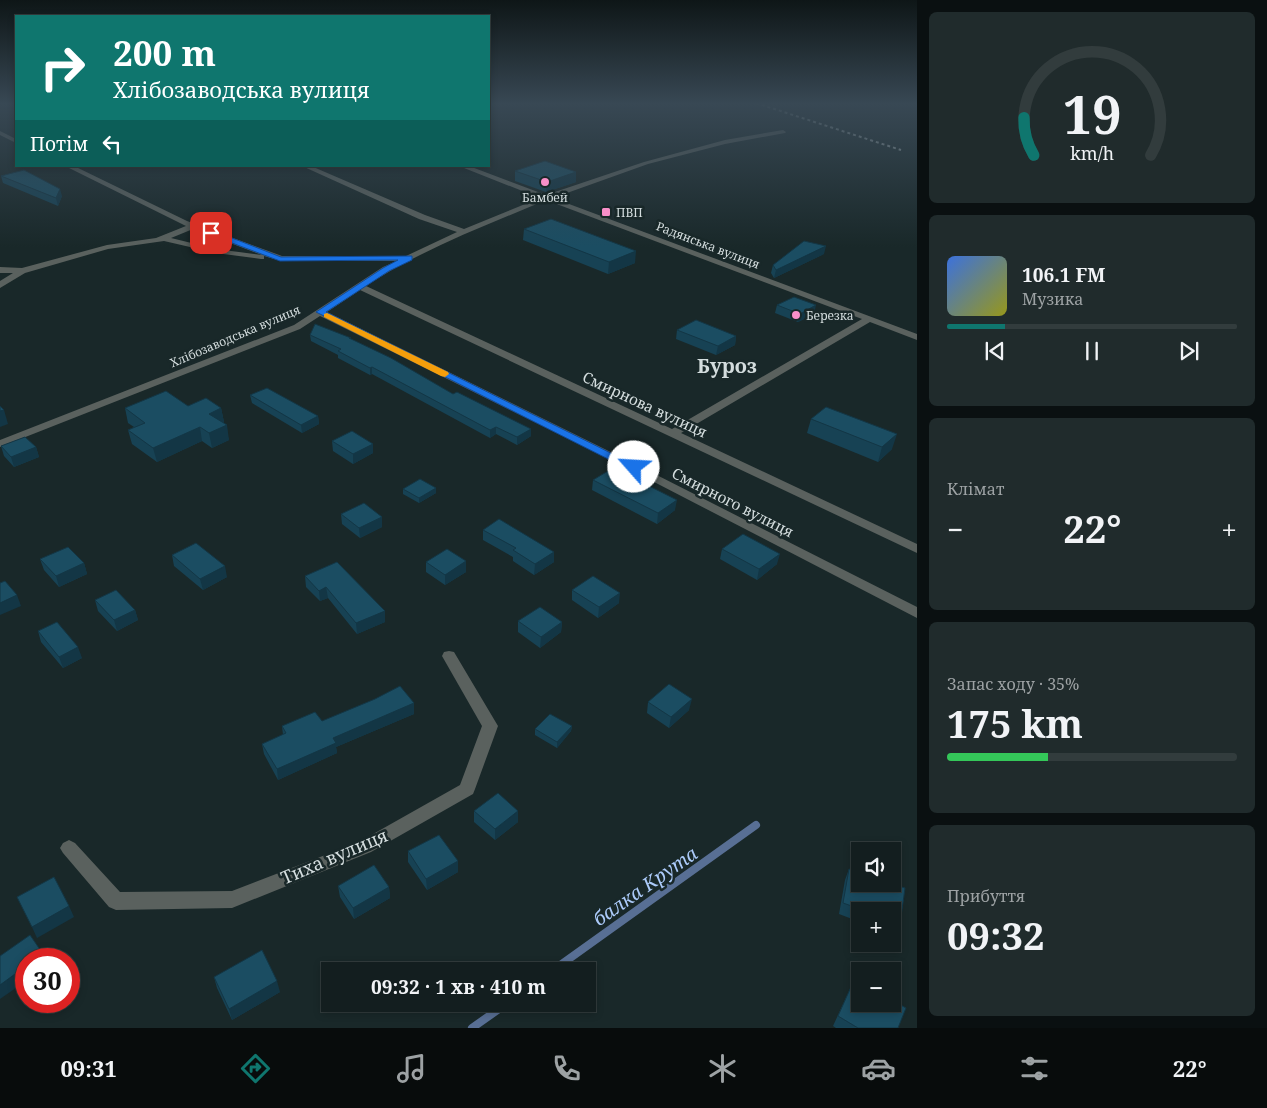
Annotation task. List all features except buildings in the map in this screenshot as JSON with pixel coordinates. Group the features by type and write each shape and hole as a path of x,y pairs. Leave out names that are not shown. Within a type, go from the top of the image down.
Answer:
{"street":[{"name":"Хлібозаводська вулиця","path":"0,444 296,327 386,269 464,232 548,197 646,163 691,151"},
{"path":"70,167 194,226 280,259"},
{"path":"307,167 422,217 464,232"},
{"name":"Радянська вулиця","path":"465,167 917,337"},
{"path":"0,270 22,270 107,247 163,238 194,226"},
{"path":"163,238 216,251 280,259 409,258"},
{"path":"0,285 22,270"},
{"name":"Смирнова вулиця","path":"359,286 917,549"},
{"name":"Смирного вулиця","path":"320,312 634,467 917,613"},
{"path":"672,434 869,319"},
{"name":"Тиха вулиця","path":"69,848 116,901 232,899 365,847 467,789 490,726 449,656"}],"waterway":[{"name":"балка Крута","path":"565,962 756,825"},
{"name":"балка Крута","path":"472,1028 495,1012"}],"slow traffic":[{"path":"327,315 445,374"}],"place":[{"name":"Бамбей","path":"545,182"},
{"name":"ПВП","path":"606,212"},
{"name":"Березка","path":"796,315"}],"district":[{"name":"Буроз","path":"727,365"}],"route":[{"path":"211,233 280,259 409,258 386,269 320,312 634,467"}]}
